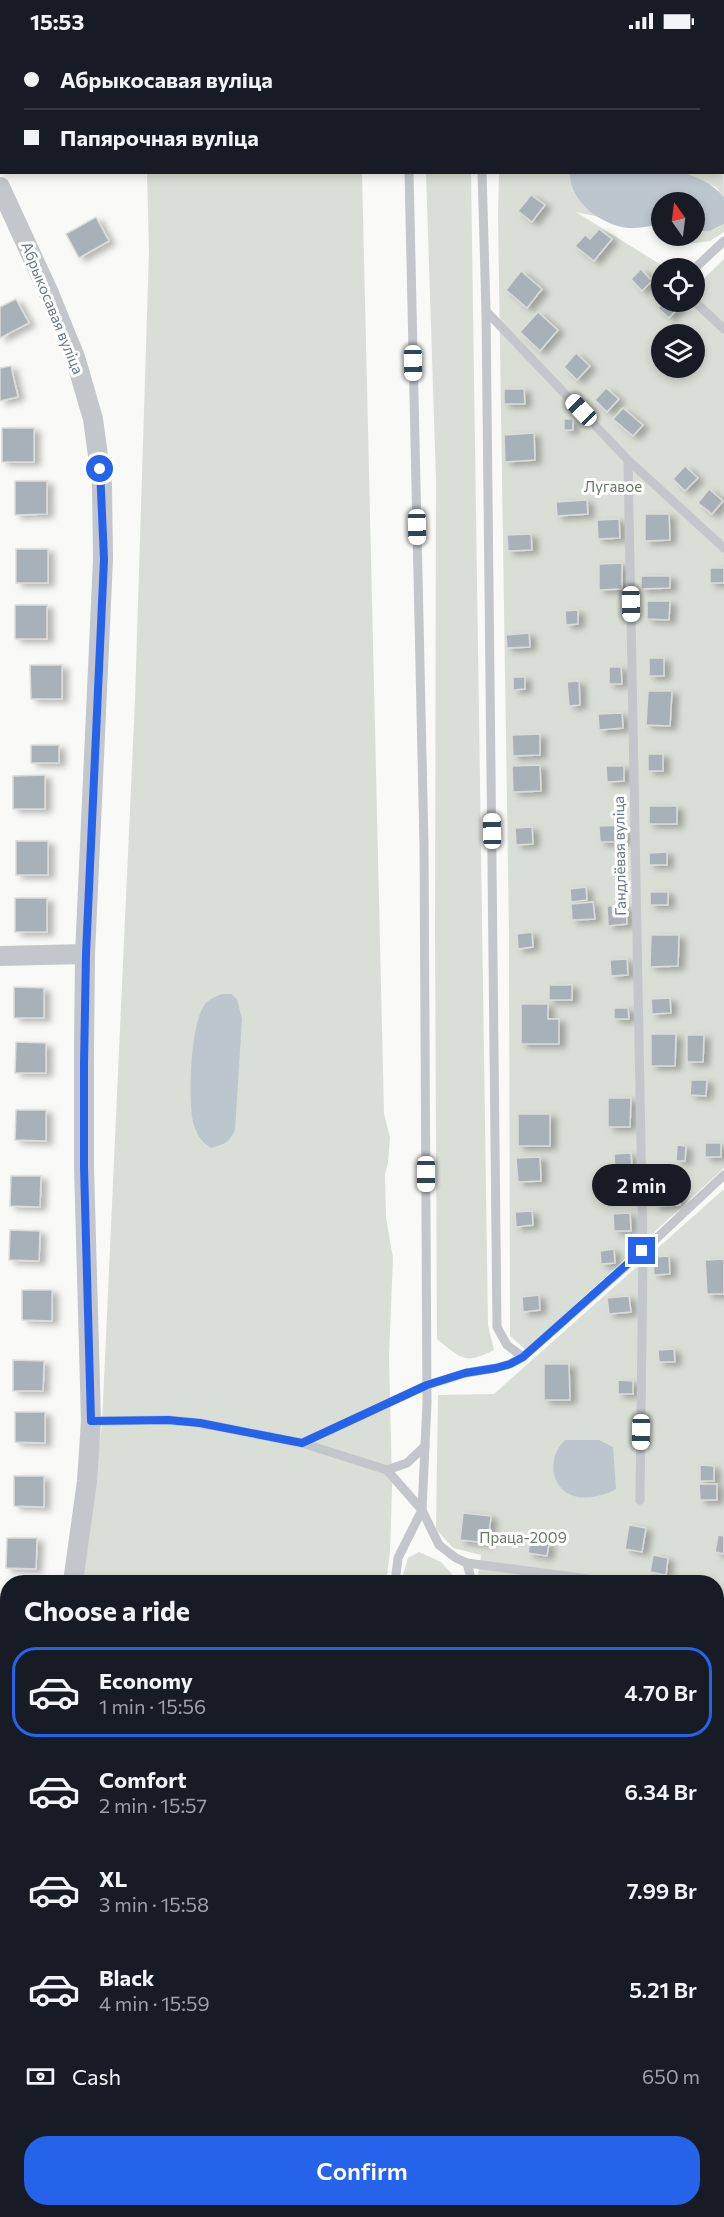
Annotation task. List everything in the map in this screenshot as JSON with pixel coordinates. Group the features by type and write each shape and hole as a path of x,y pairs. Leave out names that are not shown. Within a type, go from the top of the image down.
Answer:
{"street":[{"name":"Абрыкосавая вуліца","path":"0,187 48,291 75,357 93,419 99,453 104,559 86,954 84,1167 91,1421 87,1481 74,1575"},
{"path":"0,956 86,954"}],"lane":[{"path":"396,1575 398,1558 422,1510 427,1385 423,833 409,174"},
{"path":"482,174 486,311 497,1327 507,1345 523,1357"},
{"path":"705,259 724,241"},
{"path":"486,311 628,460 724,548"},
{"path":"705,311 724,329"},
{"name":"Гандлёвая вуліца","path":"628,460 642,1251 640,1500"},
{"path":"302,1443 427,1385 465,1373 510,1364 523,1357 724,1174"},
{"path":"91,1421 168,1420 200,1423 302,1443 387,1470 422,1510 439,1545 446,1551 467,1563 558,1575"},
{"path":"387,1470 406,1462 425,1446"},
{"path":"467,1563 470,1575"}],"green space":[{"path":"147,174 362,174 384,1114 390,1137 385,1174 386,1218 393,1258 389,1356 392,1487 387,1575 82,1575 102,1424 135,700 149,251"},
{"path":"426,174 471,174 488,1325 494,1350 469,1358 458,1355 437,1339 436,480"},
{"name":"Лугавое","path":"499,174 570,174 572,186 579,198 599,217 576,212 651,259 651,312 705,312 705,277 724,259 724,1168 526,1350 510,1336 509,933"},
{"path":"683,174 723,174 724,197 716,187"},
{"path":"724,224 724,232 705,242 705,231 718,228"},
{"name":"Праца-2009","path":"724,1189 724,1575 478,1575 481,1555 453,1548 436,1529 438,1395 494,1394"},
{"path":"419,1552 441,1562 453,1575 403,1575 408,1558"}],"shaded area":[{"path":"570,174 687,174 710,184 724,197 724,224 705,231 705,192 651,192 651,226 632,228 618,226 598,217 588,210 575,193"},
{"path":"222,994 231,994 237,999 242,1019 235,1130 226,1142 211,1148 199,1137 193,1122 191,1111 192,1061 201,1012 208,1001"},
{"path":"565,1440 599,1440 613,1447 616,1489 598,1496 578,1497 561,1488 554,1473 553,1464 559,1447"}],"building":[{"path":"531,195 545,205 532,222 518,211"},
{"path":"96,217 109,241 79,258 66,234"},
{"path":"599,229 612,239 594,261 575,246 585,235 590,239"},
{"path":"641,269 651,282 642,291 631,279"},
{"path":"521,271 542,289 527,308 506,290"},
{"path":"16,299 29,323 0,338 0,307"},
{"path":"538,312 558,330 540,351 520,332"},
{"path":"662,312 674,312 669,318"},
{"path":"576,353 590,366 577,380 564,367"},
{"path":"11,366 18,397 0,401 0,368"},
{"path":"606,388 619,399 607,412 595,400"},
{"path":"504,389 524,389 525,404 504,404"},
{"path":"623,408 643,425 633,436 613,419"},
{"path":"564,419 573,419 573,430 564,430"},
{"path":"2,428 34,428 34,462 2,462"},
{"path":"534,433 535,460 505,462 504,435"},
{"path":"685,466 698,478 685,491 673,479"},
{"path":"15,481 47,481 47,514 15,515"},
{"path":"709,489 723,501 712,514 698,503"},
{"path":"587,500 588,514 557,516 556,502"},
{"path":"645,514 669,514 670,540 645,541"},
{"path":"619,519 620,538 598,539 597,520"},
{"path":"531,534 532,550 508,551 507,535"},
{"path":"16,549 48,549 48,583 16,583"},
{"path":"622,563 622,589 599,590 599,564"},
{"path":"710,568 724,568 724,583 710,583"},
{"path":"641,576 670,576 670,588 641,589"},
{"path":"647,601 670,601 669,620 647,619"},
{"path":"15,605 47,605 47,639 15,639"},
{"path":"578,610 578,624 566,625 565,611"},
{"path":"529,633 530,647 507,648 506,635"},
{"path":"649,658 664,658 664,676 649,676"},
{"path":"30,665 62,665 62,699 31,699"},
{"path":"609,667 621,667 622,684 609,684"},
{"path":"513,677 525,677 525,689 513,690"},
{"path":"579,681 580,705 569,706 567,682"},
{"path":"648,691 672,691 670,726 646,725"},
{"path":"622,713 623,728 599,730 598,714"},
{"path":"540,734 540,755 513,756 512,735"},
{"path":"31,745 59,745 59,763 31,763"},
{"path":"648,754 663,754 663,771 648,771"},
{"path":"540,765 541,791 513,792 512,766"},
{"path":"606,766 624,766 624,781 607,782"},
{"path":"45,775 45,809 13,809 13,776"},
{"path":"649,806 677,806 677,824 649,824"},
{"path":"624,825 625,842 600,842 599,826"},
{"path":"532,827 533,844 516,845 515,828"},
{"path":"16,841 48,841 48,875 16,875"},
{"path":"667,852 667,865 649,865 649,853"},
{"path":"586,887 587,900 571,902 570,889"},
{"path":"650,892 668,892 668,905 650,905"},
{"path":"15,898 47,898 47,932 15,932"},
{"path":"593,902 595,919 572,920 571,904"},
{"path":"626,905 627,924 608,926 607,906"},
{"path":"532,932 533,947 518,949 517,934"},
{"path":"651,935 679,935 678,966 650,967"},
{"path":"627,959 628,975 611,976 610,960"},
{"path":"549,985 572,985 572,1000 549,1000"},
{"path":"14,987 44,988 44,1018 14,1018"},
{"path":"670,998 671,1013 652,1014 651,999"},
{"path":"521,1004 548,1004 548,1019 559,1019 559,1044 521,1044"},
{"path":"614,1008 628,1008 629,1019 614,1019"},
{"path":"651,1034 676,1034 675,1066 651,1066"},
{"path":"687,1035 704,1035 703,1062 687,1062"},
{"path":"16,1042 46,1043 46,1073 15,1073"},
{"path":"691,1080 707,1080 706,1096 690,1095"},
{"path":"608,1098 631,1098 630,1127 608,1127"},
{"path":"16,1110 46,1110 46,1141 15,1140"},
{"path":"518,1114 550,1114 550,1146 518,1146"},
{"path":"705,1143 721,1143 721,1157 705,1157"},
{"path":"677,1145 686,1146 685,1161 676,1161"},
{"path":"631,1153 632,1169 615,1170 614,1154"},
{"path":"540,1157 541,1181 518,1182 516,1158"},
{"path":"11,1176 41,1176 40,1207 10,1206"},
{"path":"654,1182 679,1182 680,1205 655,1206"},
{"path":"532,1211 533,1225 516,1227 515,1212"},
{"path":"630,1213 631,1231 614,1231 613,1214"},
{"path":"10,1230 40,1231 39,1261 9,1260"},
{"path":"614,1249 615,1263 601,1264 600,1251"},
{"path":"669,1256 670,1274 654,1275 653,1257"},
{"path":"724,1259 724,1294 707,1294 705,1260"},
{"path":"22,1290 52,1290 52,1321 22,1320"},
{"path":"539,1295 540,1310 523,1312 522,1297"},
{"path":"629,1296 631,1312 609,1314 607,1298"},
{"path":"674,1349 675,1362 659,1362 658,1350"},
{"path":"13,1360 44,1361 43,1391 13,1391"},
{"path":"544,1364 569,1364 570,1400 544,1400"},
{"path":"618,1380 633,1381 633,1394 618,1394"},
{"path":"15,1412 45,1412 45,1443 15,1442"},
{"path":"700,1465 714,1466 714,1481 700,1481"},
{"path":"14,1476 44,1476 44,1507 14,1506"},
{"path":"699,1484 717,1484 717,1500 700,1500"},
{"path":"463,1513 491,1516 488,1543 460,1540"},
{"path":"629,1525 646,1528 642,1552 625,1549"},
{"path":"718,1535 724,1536 724,1554 715,1552"},
{"path":"7,1538 37,1538 36,1569 6,1568"},
{"path":"530,1539 549,1543 547,1556 528,1553"},
{"path":"653,1555 668,1558 666,1575 650,1572"}],"route":[{"path":"100,469 104,559 86,954 84,1064 84,1167 91,1421 168,1420 200,1423 302,1443 427,1385 465,1373 510,1364 523,1357 642,1251"}]}
